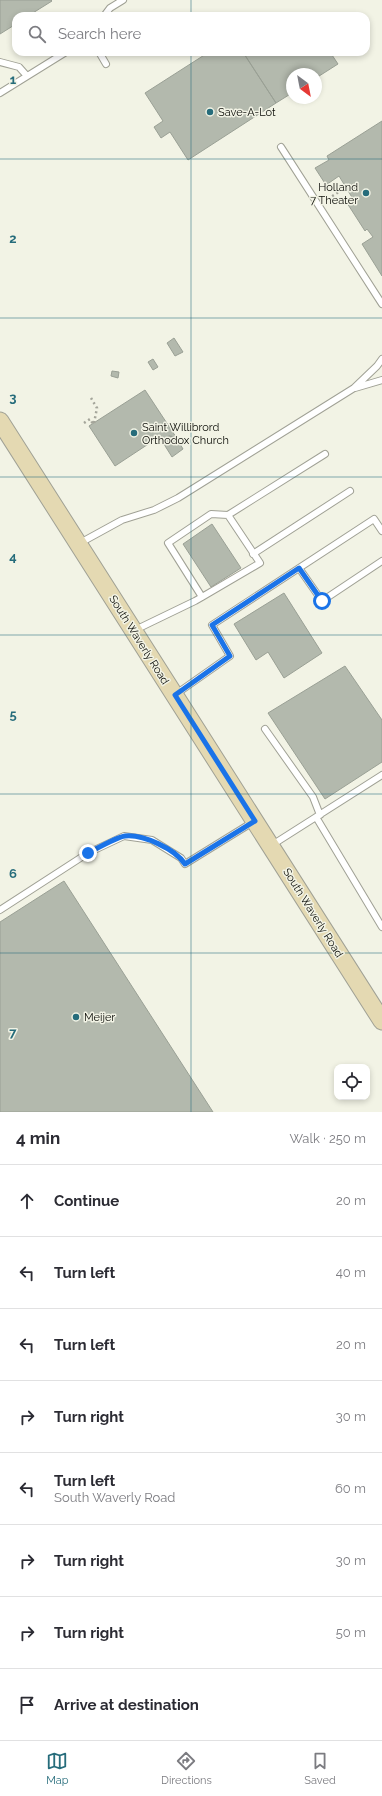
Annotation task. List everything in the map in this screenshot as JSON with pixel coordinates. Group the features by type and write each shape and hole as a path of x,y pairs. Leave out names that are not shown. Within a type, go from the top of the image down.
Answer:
{"main road":[{"name":"South Waverly Road","path":"0,420 382,1021"}],"lane":[{"path":"107,12 110,8 123,0"},
{"path":"0,94 60,56"},
{"path":"101,56 106,64"},
{"path":"0,62 19,67 27,76"},
{"path":"281,147 382,304"},
{"path":"79,544 122,520 167,505 354,388 377,366 382,359"},
{"path":"354,388 382,380"},
{"path":"202,597 168,543 211,514 228,515 325,454"},
{"path":"253,554 350,491"},
{"path":"133,630 202,597 260,563 228,515"},
{"path":"175,695 230,656 212,625 374,519 382,531"},
{"path":"299,568 322,601 382,561"},
{"path":"265,729 313,797 318,816 382,927"},
{"path":"271,846 382,775"},
{"path":"0,910 88,853 124,836 152,840 181,858 185,864 255,821"}],"path":[{"path":"328,199 346,187"},
{"path":"84,423 90,419 93,424 97,408 91,398"}],"building":[{"path":"0,0 52,1 34,12 12,12 12,26 0,34"},
{"name":"Save-A-Lot","path":"203,56 246,56 276,103 188,160 170,132 161,138 154,127 163,121 145,93"},
{"path":"245,56 333,56 338,64 322,74 322,68 286,68 286,97 276,103"},
{"name":"Holland 7 Theater","path":"382,121 382,276 362,244 373,237 367,229 365,231 347,203 353,199 339,176 326,185 315,168 329,160 327,156"},
{"path":"174,338 183,352 175,356 167,343"},
{"path":"153,359 158,367 153,370 148,362"},
{"path":"112,371 119,372 118,378 111,376"},
{"path":"145,390 176,437 169,436 162,441 159,437 115,466 89,426"},
{"path":"169,436 176,437 183,449 172,457 162,441"},
{"path":"212,524 241,568 211,587 183,544"},
{"path":"284,593 322,653 284,678 268,652 256,660 234,624"},
{"path":"345,666 382,720 382,762 325,799 268,713"},
{"name":"Meijer","path":"64,881 213,1112 0,1112 0,922"}],"place":[{"name":"Save-A-Lot","path":"210,112"},
{"name":"Holland 7 Theater","path":"366,193"},
{"name":"Saint Willibrord Orthodox Church","path":"134,433"},
{"name":"Meijer","path":"76,1017"}],"route":[{"path":"88,853 124,836 152,840 181,858 185,864 255,821 175,695 230,656 212,625 299,568 322,601"}]}
